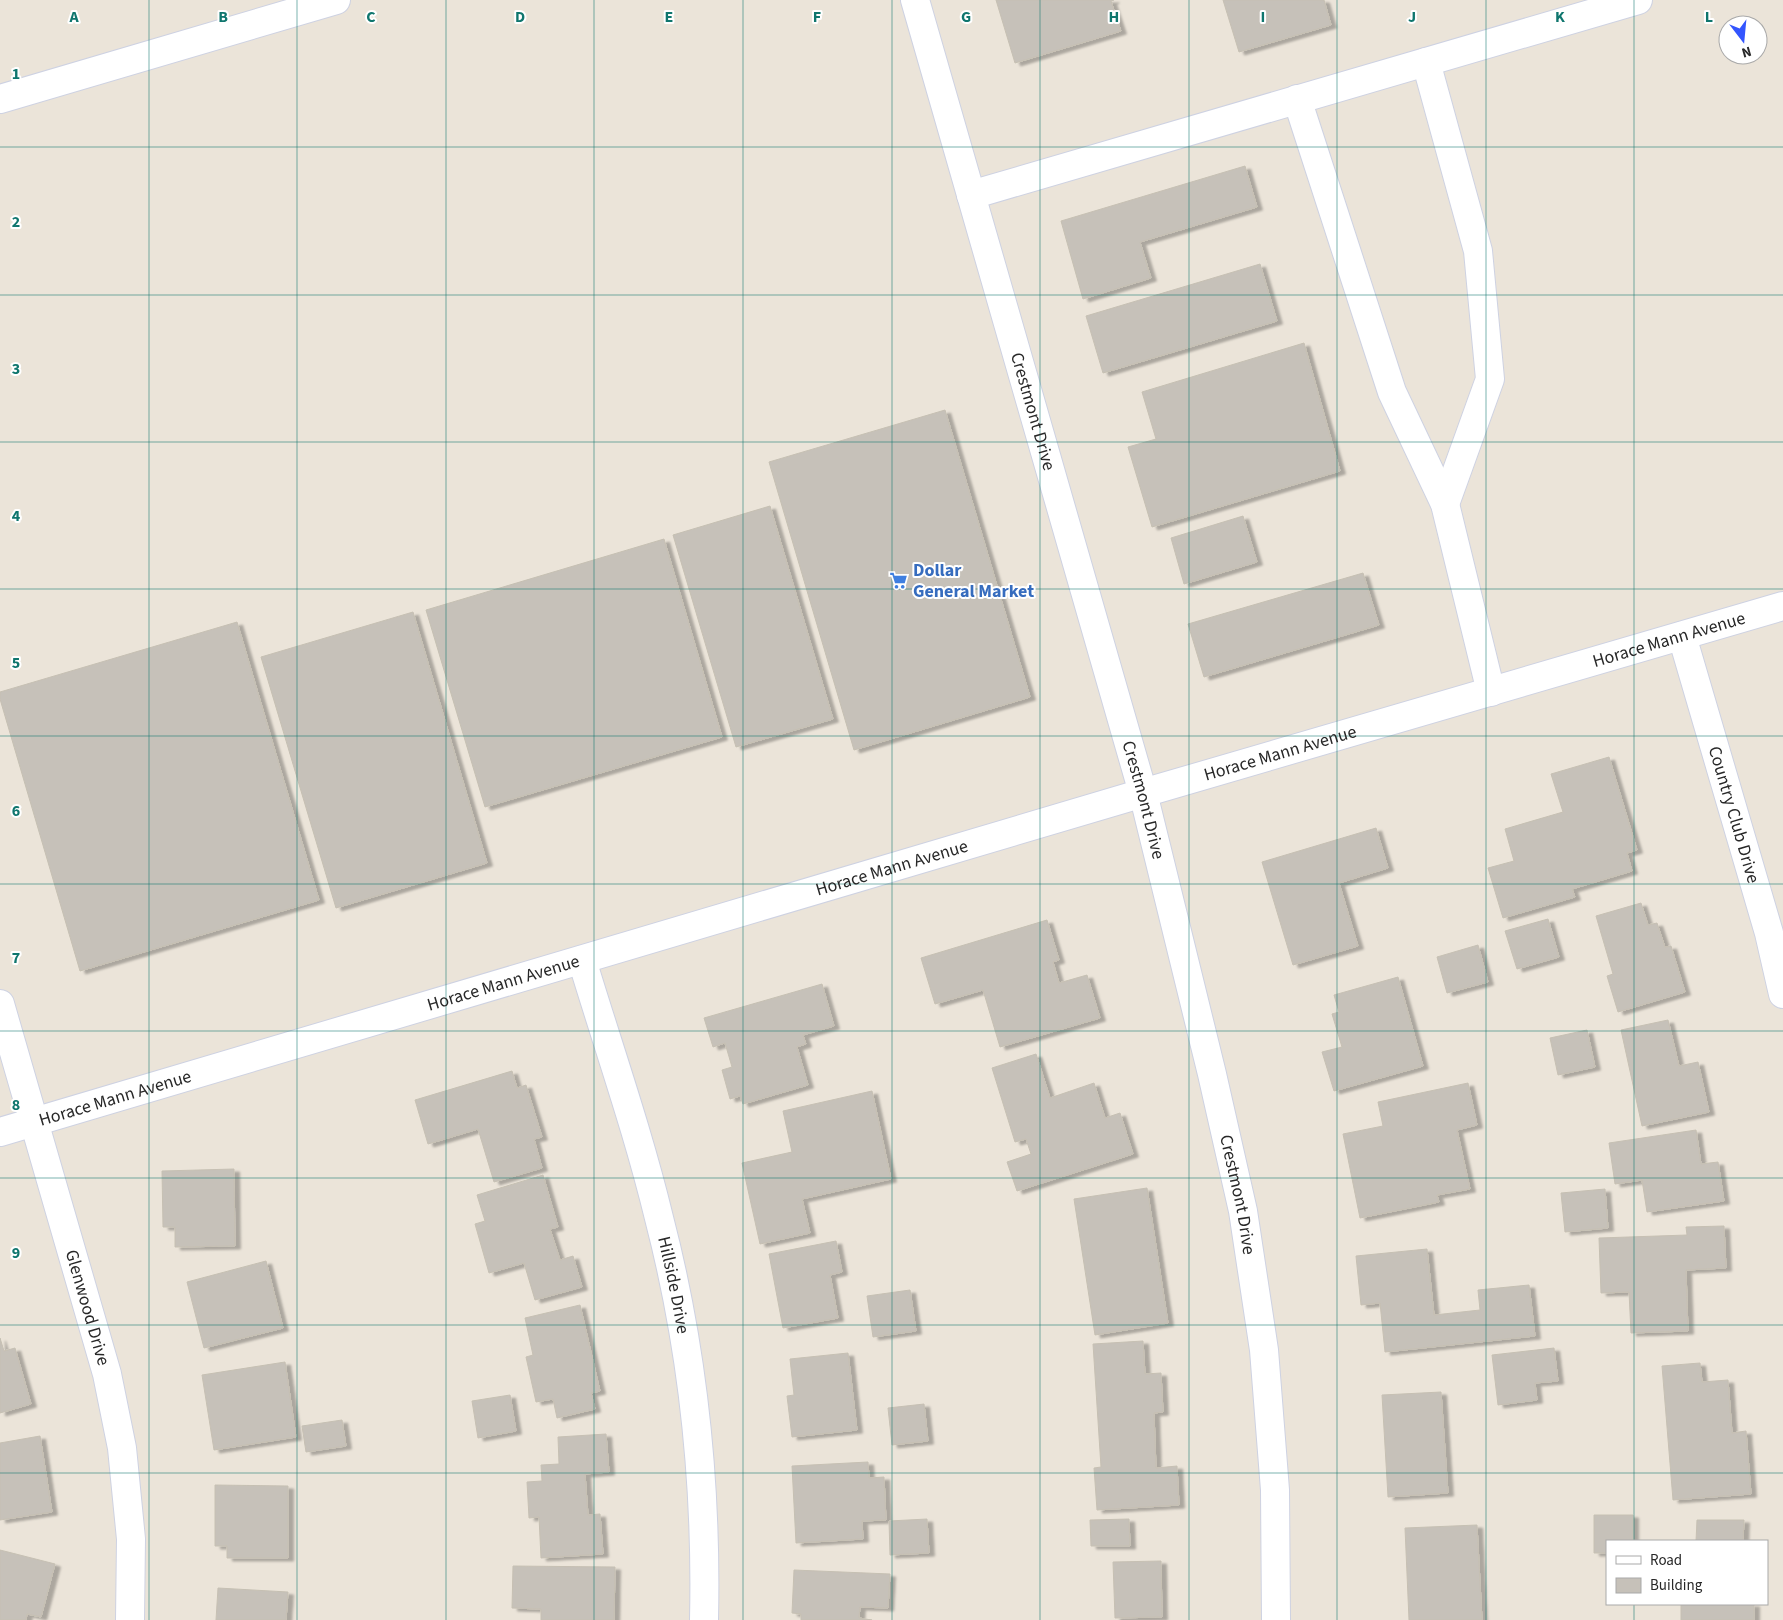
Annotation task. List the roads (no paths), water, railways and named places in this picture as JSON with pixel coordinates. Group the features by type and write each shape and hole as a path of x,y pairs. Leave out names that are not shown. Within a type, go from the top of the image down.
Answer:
{"street":[{"path":"0,99 336,0"},
{"name":"Crestmont Drive","path":"915,0 1143,793 1212,1074 1243,1211 1264,1350 1275,1490 1276,1620"},
{"path":"971,195 1638,0"},
{"path":"1426,62 1478,251 1490,379 1445,504"},
{"path":"1297,99 1392,392 1445,504 1491,692"},
{"name":"Horace Mann Avenue","path":"0,1132 1143,793 1783,606"},
{"name":"Country Club Drive","path":"1682,636 1769,933 1783,994"},
{"name":"Hillside Drive","path":"582,960 659,1217 681,1316 698,1440 705,1566 704,1620"},
{"name":"Glenwood Drive","path":"0,1004 107,1374 120,1439 131,1539 130,1620"}],"place":[{"name":"Dollar General Market","path":"899,580"}]}
